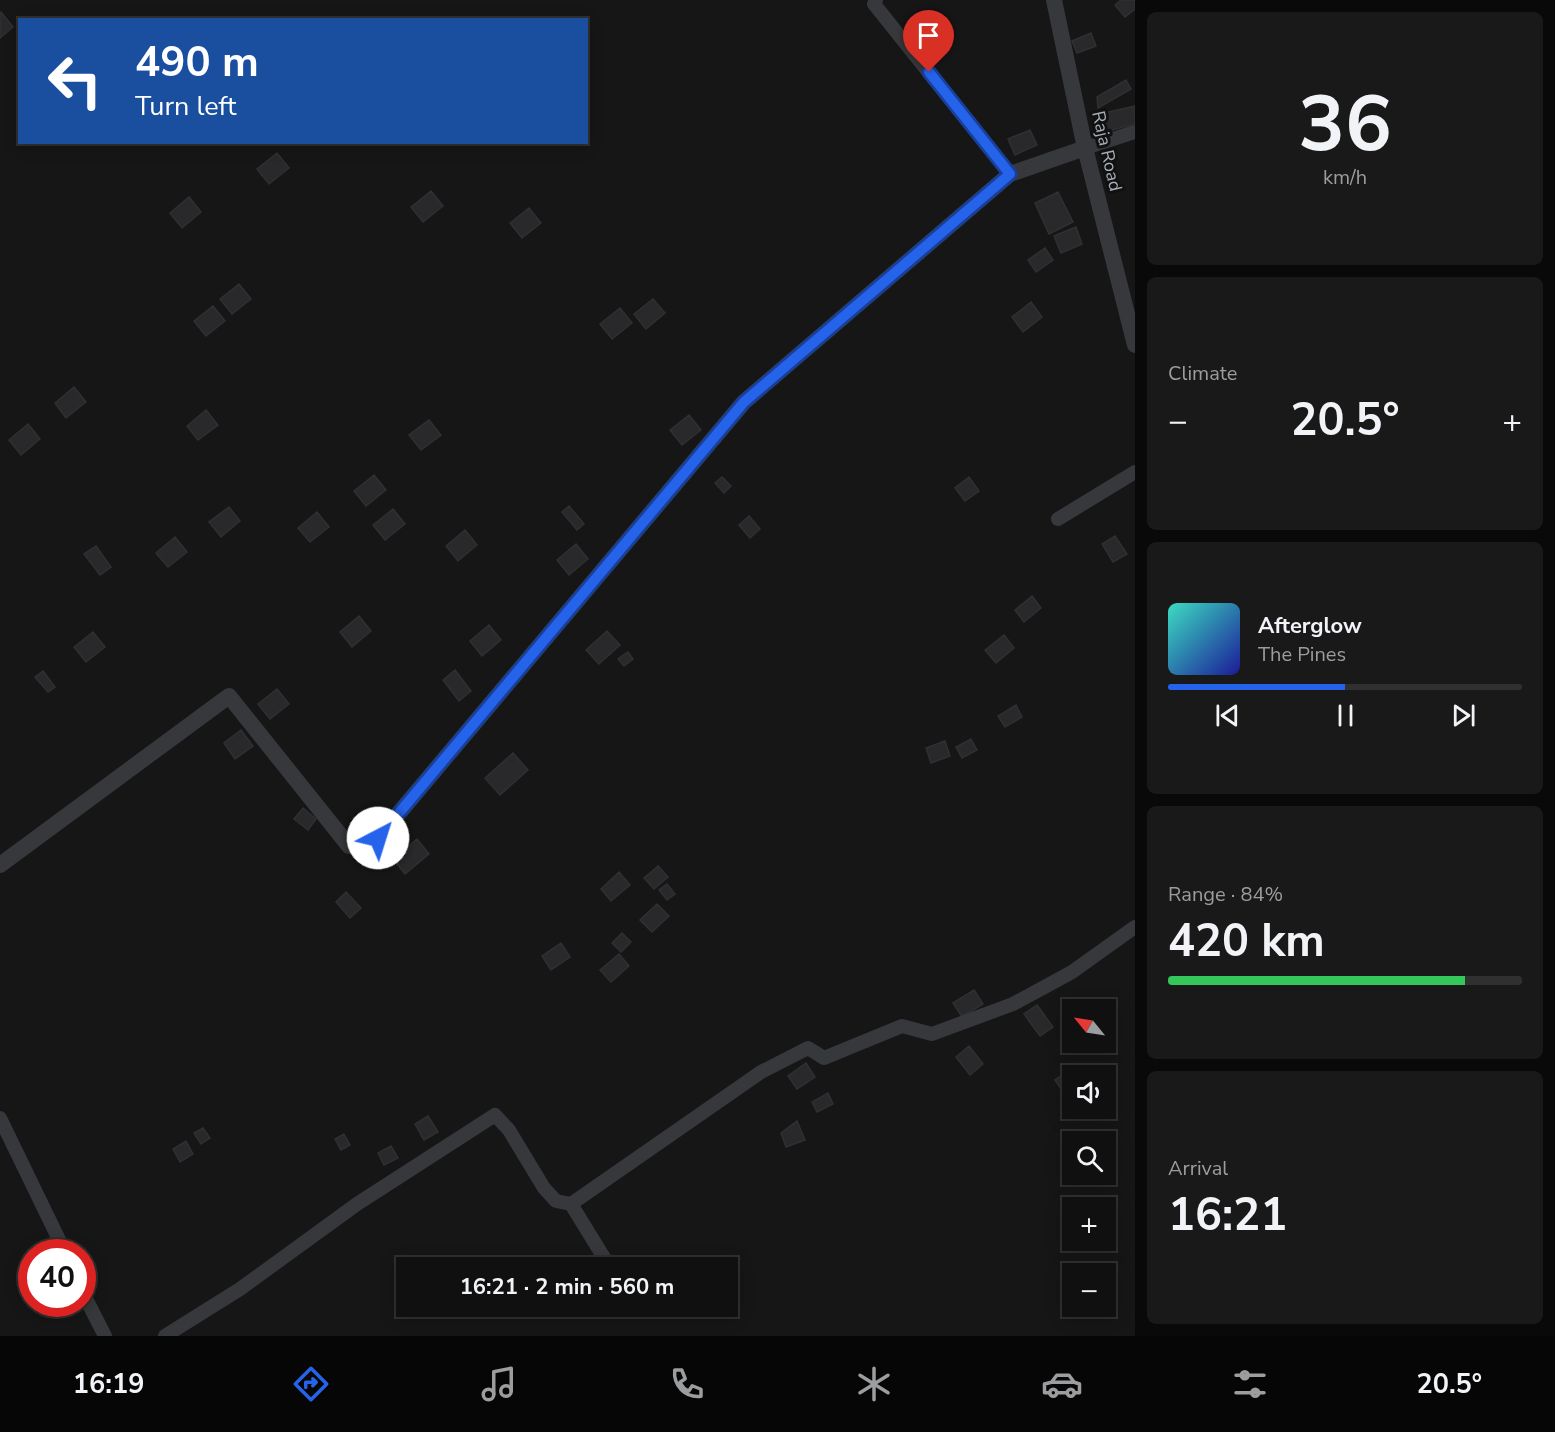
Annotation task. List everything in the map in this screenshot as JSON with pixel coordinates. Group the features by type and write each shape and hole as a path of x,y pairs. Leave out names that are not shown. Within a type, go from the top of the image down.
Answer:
{"street":[{"path":"876,0 874,4 1010,174"},
{"name":"Raja Road","path":"1054,0 1085,148 1135,345"},
{"path":"0,865 229,696 349,846 378,838 744,402 1010,174 1135,132"},
{"path":"1058,519 1135,472"},
{"path":"165,1336 240,1289 357,1204 495,1115 509,1130 544,1188 556,1201 571,1204 761,1072 808,1048 824,1058 902,1026 932,1034 956,1027 1014,1004 1072,972 1135,927"},
{"path":"0,1118 59,1239"},
{"path":"571,1204 603,1257"},
{"path":"95,1317 105,1336"}],"building":[{"path":"1121,0 1135,0 1135,9 1125,17 1115,5"},
{"path":"0,13 13,27 0,38"},
{"path":"1091,33 1096,46 1077,53 1072,41"},
{"path":"1126,80 1131,89 1098,108 1097,97"},
{"path":"1135,106 1135,124 1108,131 1104,113"},
{"path":"1030,130 1037,145 1015,155 1008,139"},
{"path":"277,153 289,168 269,184 257,169"},
{"path":"431,191 443,206 423,222 411,207"},
{"path":"1058,192 1073,222 1049,234 1035,203"},
{"path":"189,197 201,212 182,228 170,213"},
{"path":"529,208 541,223 522,238 510,223"},
{"path":"1076,227 1082,244 1061,253 1054,236"},
{"path":"1045,248 1053,260 1036,272 1028,260"},
{"path":"239,284 251,299 232,314 220,299"},
{"path":"653,299 665,313 646,329 634,314"},
{"path":"1031,302 1042,317 1023,332 1012,317"},
{"path":"213,306 225,321 206,336 194,321"},
{"path":"620,308 632,323 612,339 600,324"},
{"path":"74,387 86,402 66,418 55,403"},
{"path":"206,410 218,425 198,440 187,426"},
{"path":"689,415 701,430 682,445 670,430"},
{"path":"429,420 441,435 421,450 409,435"},
{"path":"28,424 40,439 21,455 9,440"},
{"path":"374,475 386,490 366,506 354,491"},
{"path":"722,477 731,486 724,493 715,483"},
{"path":"969,477 979,491 965,501 955,488"},
{"path":"569,506 584,524 577,530 562,512"},
{"path":"229,507 240,521 221,537 209,522"},
{"path":"393,509 405,524 385,540 373,525"},
{"path":"317,512 329,527 310,542 298,528"},
{"path":"749,516 760,529 750,538 739,525"},
{"path":"465,530 477,545 458,561 446,546"},
{"path":"1115,536 1127,554 1113,562 1102,544"},
{"path":"175,537 187,552 168,567 156,553"},
{"path":"576,544 588,559 569,575 557,560"},
{"path":"96,546 111,567 100,575 84,554"},
{"path":"1032,596 1041,608 1024,622 1015,610"},
{"path":"359,616 371,631 352,647 340,632"},
{"path":"489,625 501,640 482,656 470,641"},
{"path":"607,631 620,645 599,664 586,650"},
{"path":"93,632 105,647 86,662 74,647"},
{"path":"1004,635 1014,648 996,663 985,650"},
{"path":"628,652 633,659 624,666 618,659"},
{"path":"455,670 471,691 459,701 443,680"},
{"path":"43,671 55,687 48,692 35,677"},
{"path":"277,689 289,704 270,719 258,704"},
{"path":"1016,705 1022,717 1005,727 998,716"},
{"path":"241,730 253,746 235,759 224,743"},
{"path":"971,739 977,750 962,758 956,747"},
{"path":"945,741 950,756 931,763 926,748"},
{"path":"513,753 528,770 500,795 485,778"},
{"path":"303,808 316,819 308,830 294,819"},
{"path":"417,839 429,854 405,874 393,859"},
{"path":"658,866 668,877 654,889 644,878"},
{"path":"619,872 630,885 611,901 601,889"},
{"path":"667,884 675,894 667,900 659,890"},
{"path":"346,892 361,908 350,918 336,902"},
{"path":"657,904 669,916 652,932 640,920"},
{"path":"622,933 631,942 621,952 612,943"},
{"path":"561,943 570,957 551,970 542,956"},
{"path":"619,954 629,966 611,982 600,970"},
{"path":"974,990 983,1004 962,1017 953,1003"},
{"path":"1037,1005 1053,1027 1040,1036 1024,1014"},
{"path":"969,1046 983,1064 970,1075 956,1057"},
{"path":"806,1063 815,1077 797,1089 788,1076"},
{"path":"1062,1075 1062,1090 1055,1080"},
{"path":"828,1093 833,1104 817,1112 812,1102"},
{"path":"428,1116 438,1132 424,1140 415,1124"},
{"path":"797,1121 805,1140 786,1147 781,1133"},
{"path":"203,1128 210,1138 201,1144 194,1133"},
{"path":"344,1134 350,1145 341,1150 335,1139"},
{"path":"186,1141 193,1154 180,1162 173,1149"},
{"path":"391,1146 398,1158 384,1165 378,1153"}],"route":[{"path":"378,838 744,402 1010,174 929,72"}]}
